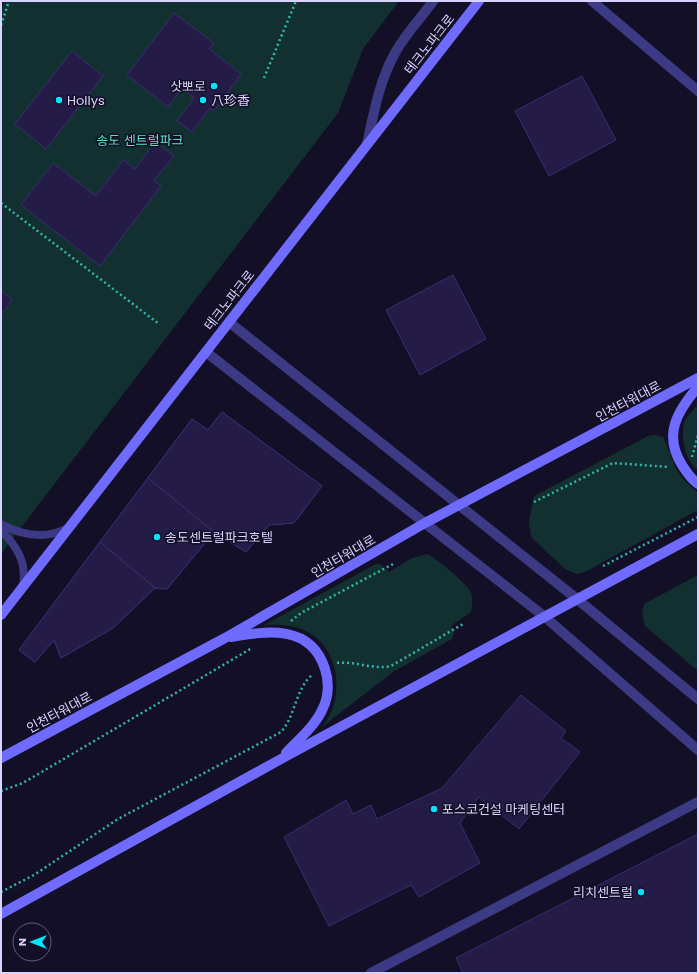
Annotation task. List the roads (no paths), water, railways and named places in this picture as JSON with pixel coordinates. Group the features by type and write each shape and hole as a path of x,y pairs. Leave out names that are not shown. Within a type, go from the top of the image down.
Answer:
{"main road":[{"name":"테크노파크로","path":"1,615 479,1"},
{"name":"인천타워대로","path":"1,758 225,638 425,523 460,506 698,378"},
{"path":"698,387 677,416 673,433 677,457 692,480 698,484"},
{"path":"1,914 281,759 698,534"},
{"path":"225,638 261,633 284,633 308,642 322,660 328,684 324,707 313,724 281,759"},
{"path":"1,750 33,740"}],"street":[{"path":"367,144 379,90 389,66 396,52 433,1"},
{"path":"592,1 698,92"},
{"path":"229,322 577,599 698,699"},
{"path":"206,352 545,617 698,750"},
{"path":"371,973 698,802"}],"lane":[{"path":"1,524 31,535 44,536 55,535 68,528"},
{"path":"1,530 10,540 23,561 23,587"}],"place":[{"name":"삿뽀로","path":"214,86"},
{"name":"Hollys","path":"59,100"},
{"name":"八珍香","path":"203,100"},
{"name":"송도센트럴파크호텔","path":"157,537"},
{"name":"포스코건설 마케팅센터","path":"434,809"},
{"name":"리치센트럴","path":"641,892"}],"park label":[{"name":"송도 센트럴파크","path":"140,140"}]}
